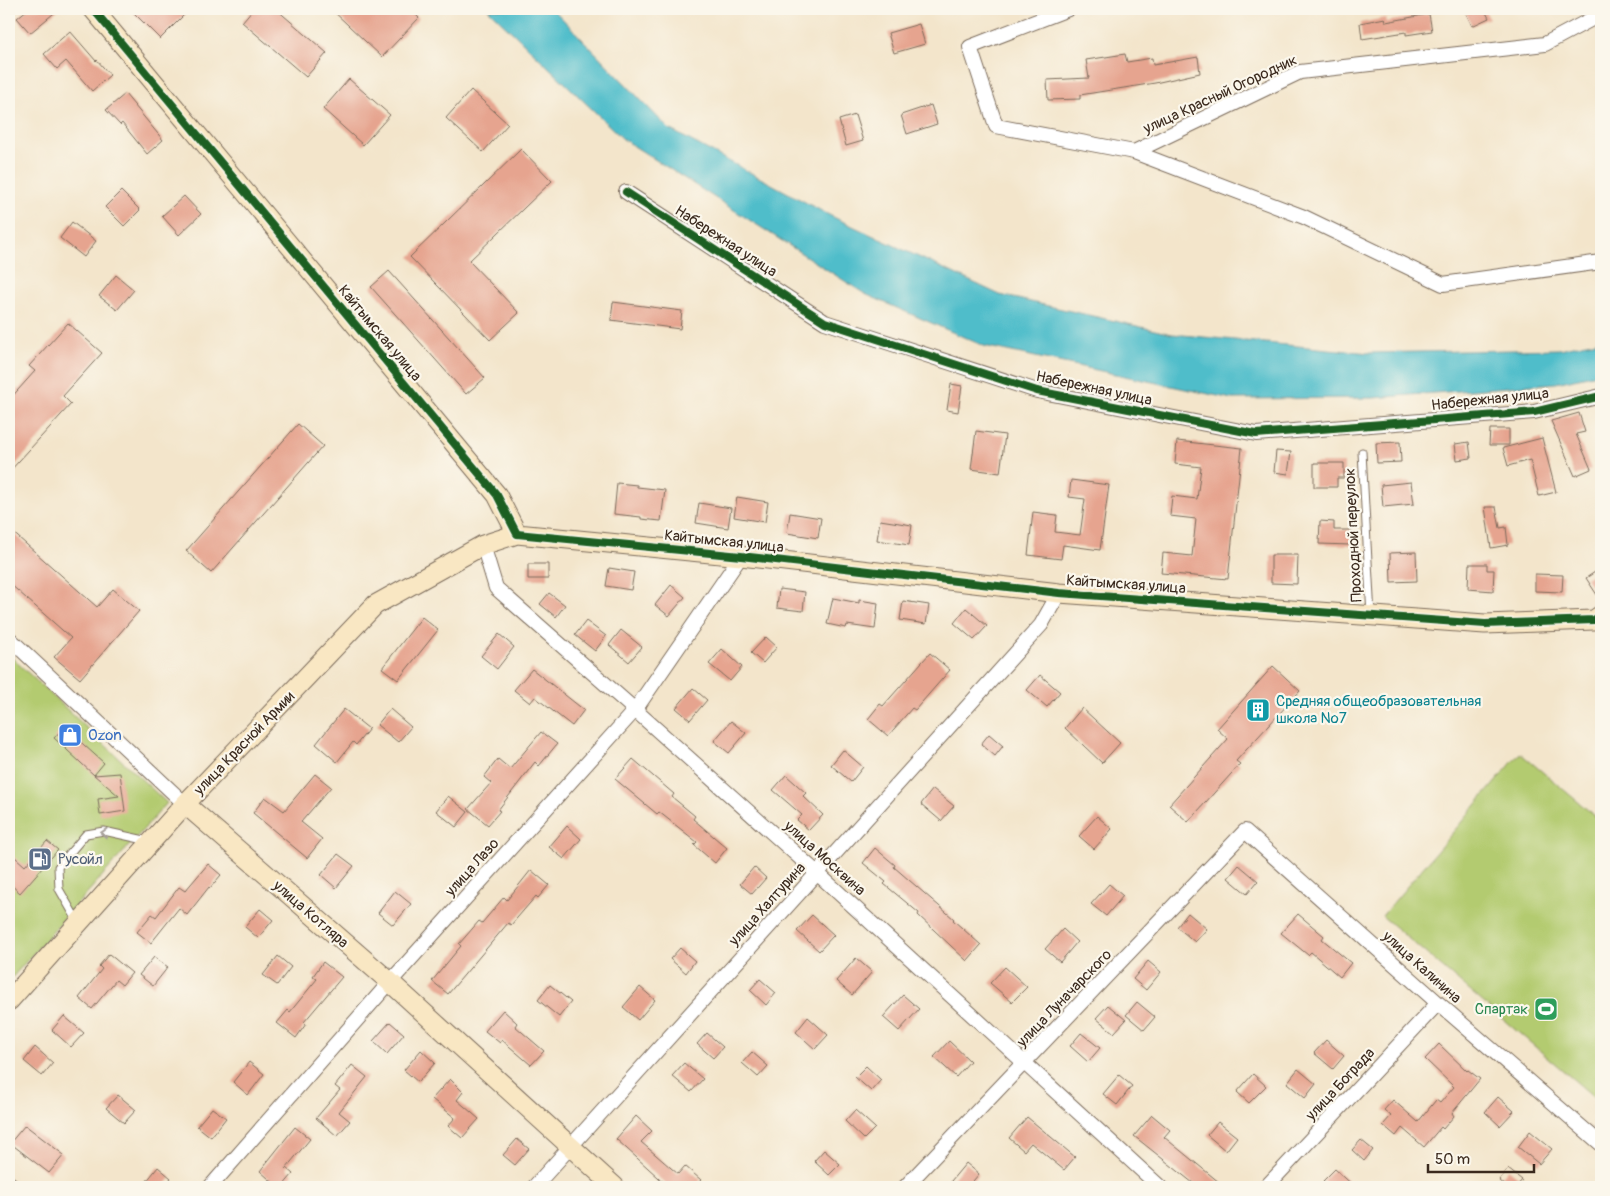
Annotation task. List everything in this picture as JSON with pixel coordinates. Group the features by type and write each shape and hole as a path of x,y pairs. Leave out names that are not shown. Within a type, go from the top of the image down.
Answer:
{"street":[{"name":"Кайтымская улица","path":"93,9 497,495 517,534 741,556 1058,593 1485,624 1599,620"},
{"name":"улица Красный Огородник","path":"1068,9 970,47 996,126 1134,152 1300,72 1545,44 1601,14"},
{"path":"1134,152 1304,217 1443,284 1601,262"},
{"name":"Набережная улица","path":"626,192 825,322 1037,391 1256,434 1534,412 1601,396"},
{"name":"улица Красной Армии","path":"9,1001 185,804 375,605 484,545 517,534"},
{"name":"улица Москвина","path":"484,545 496,588 817,873 1160,1187"},
{"name":"улица Лазо","path":"210,1187 390,982 635,710 741,556"},
{"name":"улица Халтурина","path":"534,1187 1042,625 1058,593"},
{"name":"улица Котляра","path":"9,638 185,804 390,982 615,1187"},
{"name":"улица Калинина","path":"1245,831 1601,1144"},
{"name":"улица Луначарского","path":"906,1187 1245,831"},
{"name":"улица Бограда","path":"1266,1187 1438,1002"},
{"path":"9,1183 14,1187"}],"lane":[{"name":"Проходной переулок","path":"1362,452 1371,616"},
{"path":"78,923 59,889 58,867 86,834 104,832 152,842"}],"green space":[{"path":"9,655 167,803 9,981"},
{"name":"Спартак","path":"1520,753 1601,821 1601,1103 1382,916"}],"water":[{"path":"488,9 553,9 669,129 831,216 1000,295 1172,334 1370,353 1559,349 1601,340 1601,373 1556,383 1373,398 1232,399 984,346 865,294 623,139"}],"building":[{"path":"28,9 59,9 30,33 17,18"},
{"path":"130,9 190,9 160,39"},
{"path":"253,9 276,9 327,53 306,77 242,22"},
{"path":"331,9 410,9 419,18 382,57"},
{"path":"1464,9 1484,9 1489,18 1472,26"},
{"path":"1429,14 1432,31 1406,35 1406,32 1362,39 1360,23 1385,18 1386,22"},
{"path":"919,24 925,44 894,53 888,33"},
{"path":"70,31 110,75 92,91 66,61 57,69 44,54"},
{"path":"1125,54 1127,62 1152,58 1153,65 1198,57 1200,73 1155,83 1080,95 1080,99 1048,100 1047,80 1089,78 1086,60"},
{"path":"349,79 390,115 363,145 323,109"},
{"path":"471,90 508,124 483,152 446,118"},
{"path":"125,94 163,140 147,154 122,123 120,125 106,110"},
{"path":"931,105 937,124 907,134 901,115"},
{"path":"855,115 863,141 846,146 839,120"},
{"path":"521,149 552,181 469,261 519,313 490,340 410,257"},
{"path":"121,191 140,210 124,226 105,207"},
{"path":"184,196 201,214 179,235 162,216"},
{"path":"72,222 96,241 84,257 60,238"},
{"path":"389,271 485,378 466,394 371,287"},
{"path":"116,275 134,290 117,310 99,296"},
{"path":"613,302 682,311 680,329 611,320"},
{"path":"68,323 102,353 63,396 71,404 9,472 9,400 35,371 29,366"},
{"path":"951,384 962,386 958,412 947,410"},
{"path":"1579,413 1585,432 1576,434 1591,469 1575,476 1551,421"},
{"path":"298,424 323,446 211,573 186,551"},
{"path":"1490,429 1509,429 1509,445 1489,445"},
{"path":"976,431 1005,435 1000,473 971,469"},
{"path":"1542,438 1556,492 1539,496 1530,460 1508,466 1503,448"},
{"path":"1177,441 1242,448 1228,579 1161,573 1163,553 1192,556 1196,519 1170,516 1172,496 1197,499 1201,467 1175,464"},
{"path":"1400,442 1401,462 1377,463 1376,443"},
{"path":"1469,442 1471,458 1457,460 1455,444"},
{"path":"1276,451 1291,452 1288,474 1274,472"},
{"path":"1314,463 1344,463 1344,478 1337,478 1337,487 1314,487"},
{"path":"1071,480 1109,485 1100,550 1063,545 1061,559 1028,555 1033,512 1057,515 1055,532 1080,535 1085,499 1069,497"},
{"path":"1411,482 1414,504 1383,507 1381,485"},
{"path":"617,483 665,490 661,521 614,514"},
{"path":"737,497 768,502 765,522 734,517"},
{"path":"699,503 731,508 728,528 696,523"},
{"path":"1485,507 1496,507 1500,528 1506,527 1508,545 1491,548"},
{"path":"790,513 821,518 818,538 787,533"},
{"path":"880,520 912,525 909,545 877,540"},
{"path":"1320,521 1334,522 1334,530 1352,530 1351,545 1319,544"},
{"path":"9,529 97,607 113,589 139,611 80,679 54,657 71,638 9,583"},
{"path":"1416,552 1417,581 1391,582 1390,553"},
{"path":"1271,555 1298,555 1297,584 1271,583"},
{"path":"528,564 548,564 548,579 528,579"},
{"path":"1469,564 1487,564 1487,570 1494,570 1493,591 1468,589"},
{"path":"609,568 634,572 631,590 606,586"},
{"path":"1601,568 1601,601 1586,578"},
{"path":"1535,574 1563,575 1562,592 1535,591"},
{"path":"671,585 685,597 669,616 655,605"},
{"path":"779,589 805,592 803,611 777,608"},
{"path":"549,593 565,605 556,617 540,604"},
{"path":"833,598 859,603 859,600 878,603 875,629 847,625 846,628 827,624"},
{"path":"903,601 929,605 926,624 900,620"},
{"path":"966,608 987,626 974,640 954,623"},
{"path":"422,617 438,630 398,680 382,668"},
{"path":"586,621 606,636 595,651 575,635"},
{"path":"621,630 642,647 629,662 609,645"},
{"path":"499,634 514,647 497,669 481,656"},
{"path":"766,637 777,647 763,663 751,653"},
{"path":"722,649 742,667 730,681 709,664"},
{"path":"930,653 950,670 915,710 912,708 888,736 868,719 880,704 883,706"},
{"path":"1273,666 1300,691 1236,761 1240,764 1188,822 1169,805 1228,739 1217,729"},
{"path":"532,669 584,710 572,726 535,697 530,703 514,690"},
{"path":"1040,675 1060,692 1047,707 1027,690"},
{"path":"693,688 707,700 690,720 676,708"},
{"path":"1082,708 1120,743 1102,763 1065,728"},
{"path":"344,709 369,729 356,745 353,742 337,762 316,744"},
{"path":"390,709 411,727 398,742 377,725"},
{"path":"731,721 746,733 729,753 714,741"},
{"path":"64,727 104,763 94,775 54,738"},
{"path":"541,732 557,744 539,766 535,762 488,825 468,809 491,783 484,777 498,759 510,769"},
{"path":"989,734 1003,746 995,756 981,744"},
{"path":"843,750 863,767 851,782 831,765"},
{"path":"633,759 674,794 672,797 695,816 693,819 727,848 715,863 694,845 697,842 659,812 657,814 615,779"},
{"path":"120,773 125,811 100,815 98,799 119,796 94,775"},
{"path":"315,774 331,787 301,822 322,839 307,858 253,813 265,797 284,811"},
{"path":"786,775 806,793 803,796 823,815 809,830 797,820 802,815 773,790"},
{"path":"933,789 954,806 941,821 921,804"},
{"path":"448,796 468,812 456,827 436,811"},
{"path":"1097,816 1112,829 1094,849 1079,836"},
{"path":"567,826 581,839 564,859 549,847"},
{"path":"47,841 58,850 20,893 9,883 9,864 15,857 25,866"},
{"path":"875,848 981,945 967,961 918,915 919,913 884,884 886,882 863,863"},
{"path":"338,854 354,866 336,888 321,875"},
{"path":"208,864 221,875 187,915 179,908 151,943 137,932 152,914 156,917 179,887 185,891"},
{"path":"1239,865 1258,881 1247,894 1228,878"},
{"path":"754,867 766,878 752,894 740,884"},
{"path":"531,870 549,885 538,898 536,896 511,925 508,923 448,994 432,981 461,946 459,944 479,921 482,923 504,897 507,900"},
{"path":"1109,884 1123,896 1106,916 1091,904"},
{"path":"395,891 411,904 393,925 378,913"},
{"path":"260,909 273,920 258,938 245,927"},
{"path":"1188,913 1207,929 1195,942 1177,927"},
{"path":"1298,914 1324,936 1322,939 1351,963 1340,977 1311,952 1308,955 1281,933"},
{"path":"812,915 834,935 819,951 797,931"},
{"path":"1063,929 1077,942 1060,962 1045,949"},
{"path":"680,948 695,961 686,973 670,959"},
{"path":"109,954 132,973 122,985 116,980 92,1009 79,998 102,969 99,966"},
{"path":"278,956 291,967 277,985 263,975"},
{"path":"154,957 168,967 153,986 139,975"},
{"path":"856,958 872,972 852,995 836,981"},
{"path":"1148,961 1161,972 1146,990 1133,979"},
{"path":"323,962 342,977 304,1022 306,1024 296,1038 277,1023 288,1010 290,1012 317,979 313,976"},
{"path":"1005,967 1027,987 1012,1002 990,983"},
{"path":"760,979 776,993 766,1005 750,990"},
{"path":"550,985 571,1002 559,1017 538,1000"},
{"path":"640,987 655,1000 638,1020 623,1007"},
{"path":"903,995 919,1009 899,1031 883,1017"},
{"path":"1137,1002 1155,1017 1144,1030 1126,1015"},
{"path":"1108,1005 1126,1020 1114,1033 1096,1018"},
{"path":"503,1010 517,1023 515,1026 544,1051 531,1065 502,1040 500,1043 485,1031"},
{"path":"64,1016 84,1033 71,1047 52,1030"},
{"path":"808,1017 828,1035 815,1049 796,1032"},
{"path":"390,1022 404,1034 387,1054 373,1041"},
{"path":"707,1033 723,1047 713,1058 697,1044"},
{"path":"1081,1033 1100,1048 1088,1062 1070,1046"},
{"path":"1326,1040 1344,1056 1333,1069 1314,1053"},
{"path":"949,1041 970,1061 956,1077 934,1057"},
{"path":"1439,1044 1467,1071 1480,1079 1452,1113 1454,1116 1443,1129 1441,1127 1424,1147 1402,1128 1396,1136 1383,1125 1391,1116 1384,1110 1393,1100 1418,1122 1436,1100 1440,1103 1454,1087 1425,1059"},
{"path":"35,1047 53,1063 42,1076 24,1061"},
{"path":"421,1050 435,1063 418,1082 404,1070"},
{"path":"752,1052 768,1066 758,1077 742,1063"},
{"path":"249,1062 264,1074 248,1095 233,1082"},
{"path":"684,1063 703,1079 691,1092 672,1076"},
{"path":"352,1065 367,1077 339,1112 350,1121 337,1136 316,1118 340,1090 335,1086"},
{"path":"866,1066 881,1080 871,1091 855,1077"},
{"path":"1298,1069 1316,1084 1305,1098 1287,1083"},
{"path":"1253,1074 1266,1086 1249,1103 1237,1092"},
{"path":"1119,1075 1132,1086 1117,1105 1103,1094"},
{"path":"450,1079 463,1092 457,1100 479,1119 462,1138 448,1126 455,1118 432,1099"},
{"path":"118,1095 136,1110 124,1123 106,1108"},
{"path":"1498,1097 1514,1111 1500,1126 1485,1112"},
{"path":"212,1108 226,1118 211,1137 197,1126"},
{"path":"855,1110 875,1128 864,1139 845,1121"},
{"path":"1152,1115 1170,1130 1164,1137 1225,1187 1198,1187 1134,1136"},
{"path":"636,1116 652,1131 641,1142 678,1174 685,1166 701,1180 694,1187 669,1187 616,1139"},
{"path":"1027,1117 1075,1157 1064,1170 1031,1143 1024,1151 1009,1138"},
{"path":"1218,1122 1237,1137 1226,1151 1207,1135"},
{"path":"25,1125 64,1155 49,1173 10,1143"},
{"path":"295,1127 310,1139 286,1168 293,1174 282,1187 278,1187 260,1171"},
{"path":"1530,1131 1552,1149 1539,1164 1518,1147"},
{"path":"517,1139 529,1149 515,1165 503,1155"},
{"path":"1361,1140 1373,1150 1364,1161 1352,1150"},
{"path":"824,1150 840,1164 829,1175 814,1161"},
{"path":"966,1163 979,1174 968,1187 958,1187 951,1181"},
{"path":"158,1167 171,1178 164,1187 142,1187"},
{"path":"1335,1169 1355,1187 1330,1187 1323,1181"},
{"path":"1508,1169 1522,1180 1516,1187 1507,1187 1499,1180"}],"cycle path":[{"path":"93,9 497,495 517,534 741,556 1059,593 1485,624 1594,620 1601,615"},
{"path":"626,192 825,322 1037,391 1256,434 1534,412 1601,396"}],"place":[{"name":"Средняя общеобразовательная школа №7","path":"1258,710"},
{"name":"Ozon","path":"70,735"},
{"name":"Русойл","path":"40,859"},
{"name":"Спартак","path":"1546,1009"}]}
